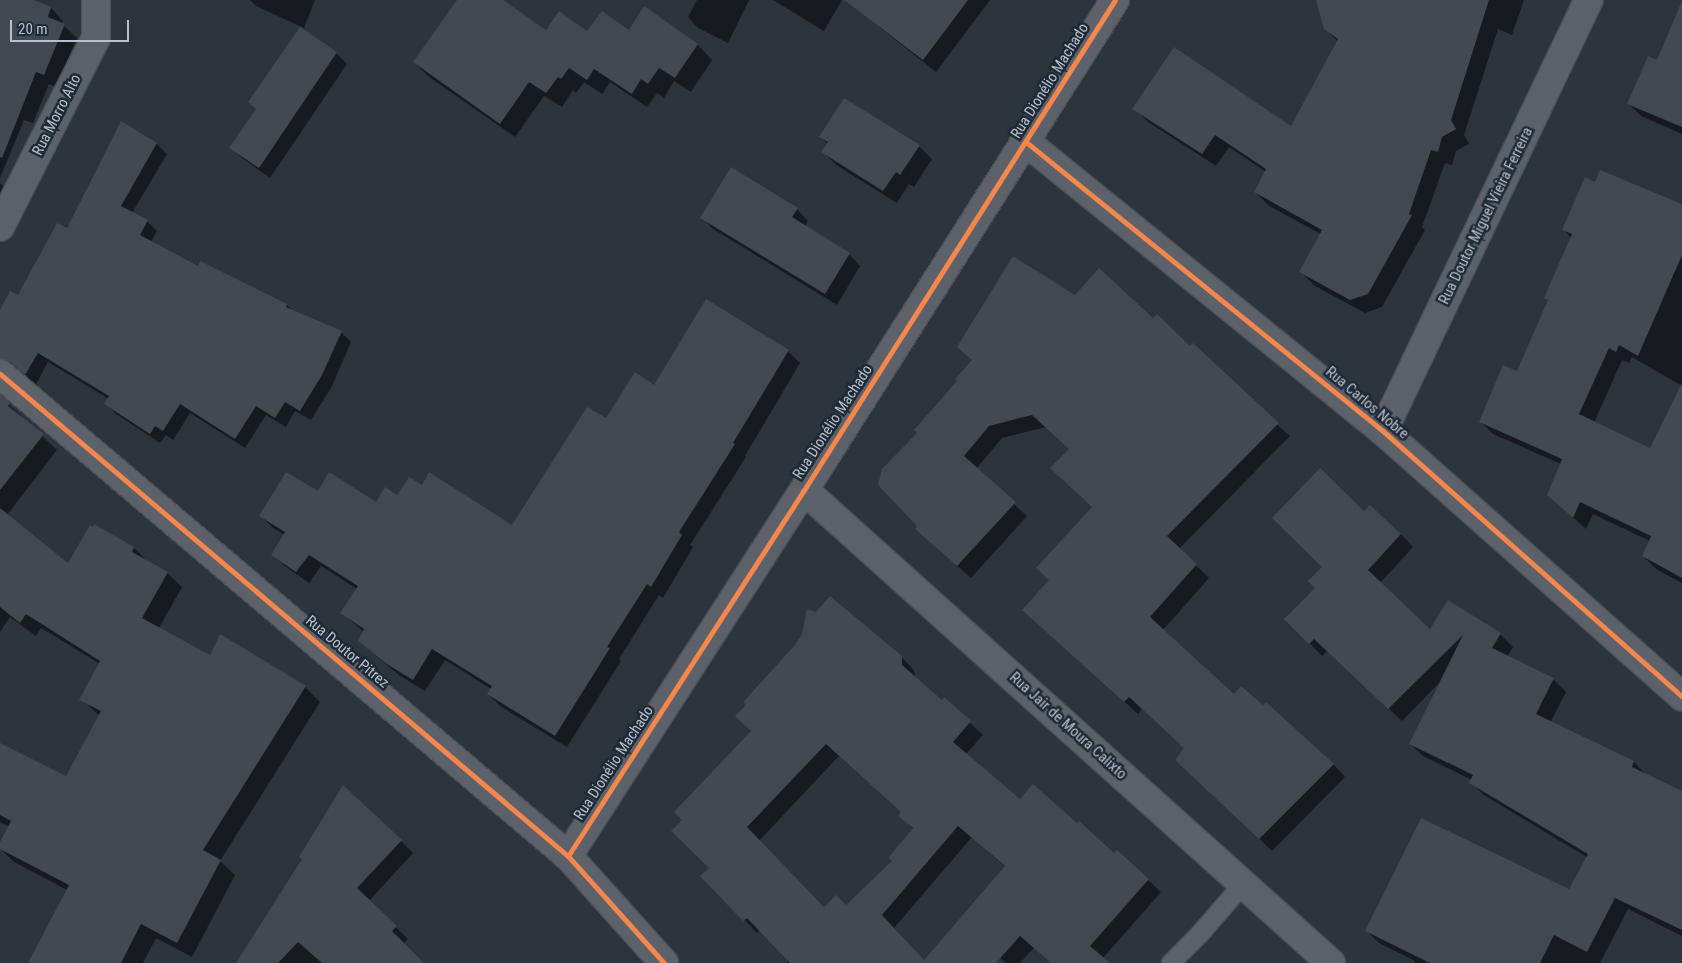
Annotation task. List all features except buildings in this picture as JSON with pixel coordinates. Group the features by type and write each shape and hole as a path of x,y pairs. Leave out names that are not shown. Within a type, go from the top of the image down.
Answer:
{"street":[{"name":"Rua Morro Alto","path":"0,227 96,38 96,0"},
{"name":"Rua Dionélio Machado","path":"568,856 804,490 1115,0"},
{"name":"Rua Doutor Miguel Vieira Ferreira","path":"1383,431 1589,0"},
{"name":"Rua Carlos Nobre","path":"1026,142 1383,431 1682,696"},
{"name":"Rua Doutor Pitrez","path":"0,374 568,856 664,963"},
{"name":"Rua Jair de Moura Calixto","path":"804,490 1331,963"}],"lane":[{"path":"1171,963 1199,935 1243,884"}],"cycle path":[{"path":"568,856 804,490 1115,0"},
{"path":"1026,142 1383,431 1682,696"},
{"path":"0,374 568,856 664,963"}]}
